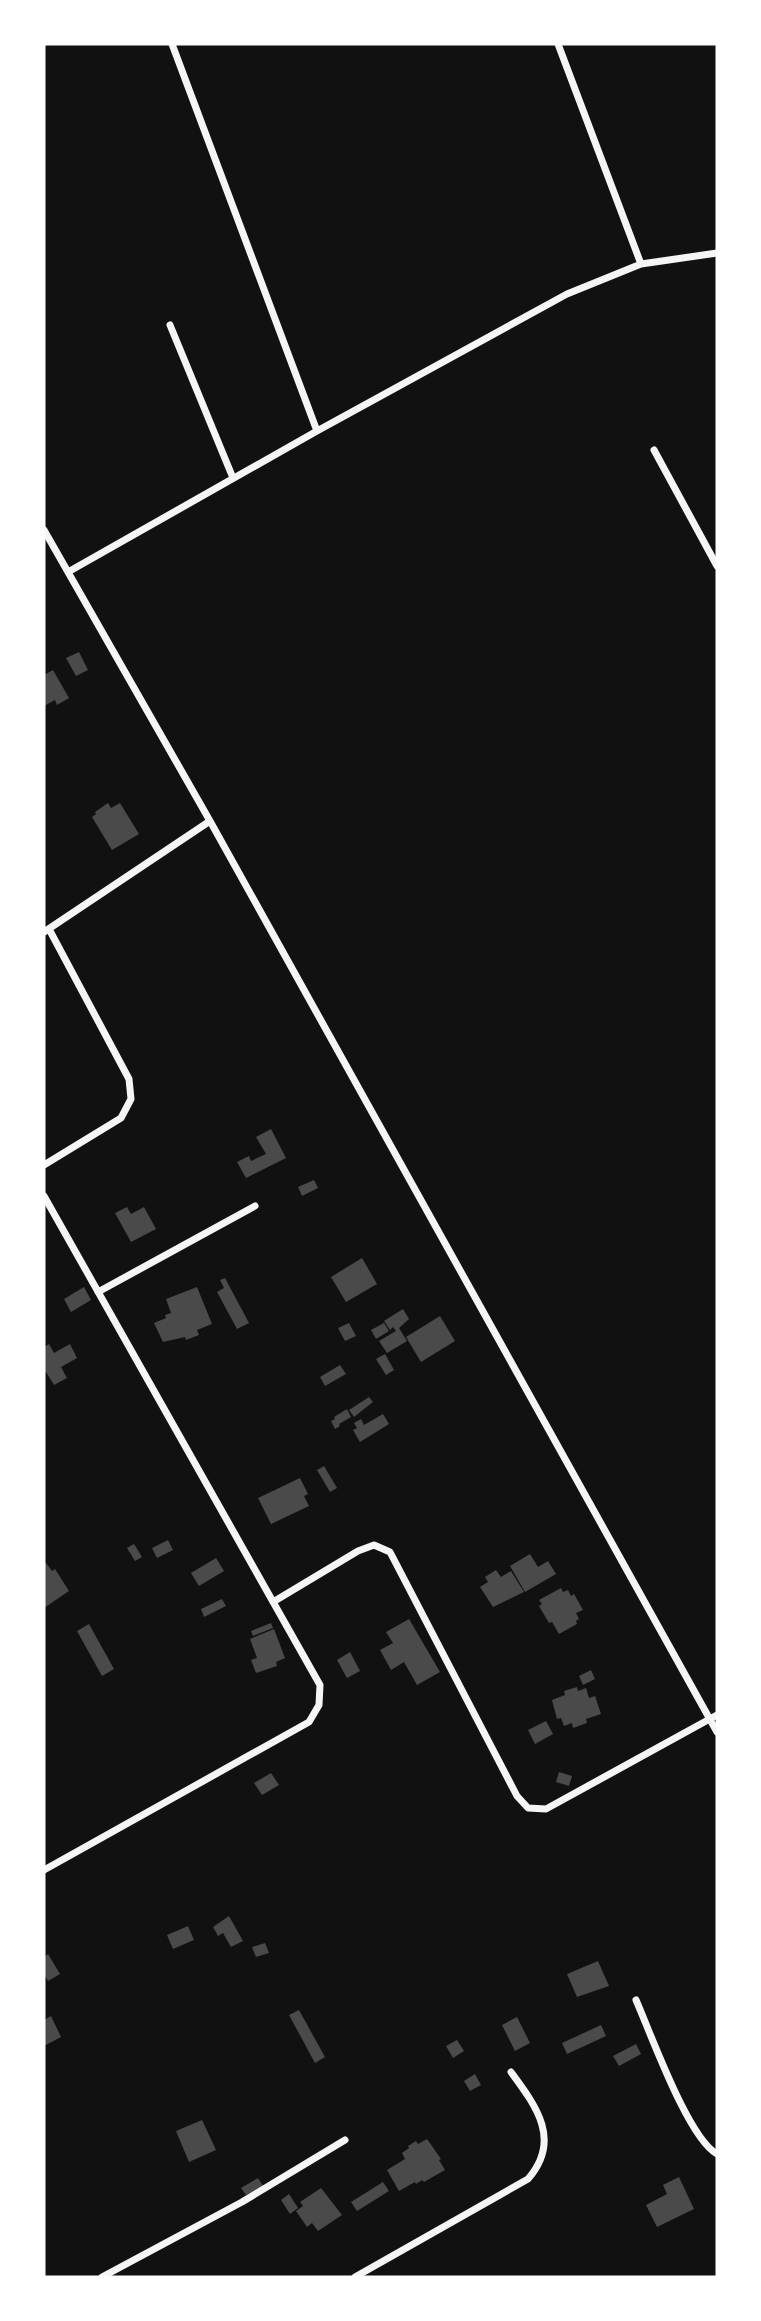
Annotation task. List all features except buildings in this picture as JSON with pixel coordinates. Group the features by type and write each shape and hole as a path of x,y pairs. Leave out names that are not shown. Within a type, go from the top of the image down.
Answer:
{"street":[{"path":"172,44 317,431"},
{"path":"558,44 641,264"},
{"path":"68,572 567,293 641,264 717,253"},
{"path":"170,325 233,478"},
{"path":"653,450 717,566"},
{"path":"44,530 211,821 714,1717 717,1732"},
{"path":"44,1165 121,1118 131,1099 129,1079 46,931 211,821"},
{"path":"44,1196 320,1685 318,1705 309,1722 44,1870"},
{"path":"98,1292 255,1206"},
{"path":"273,1602 358,1551 374,1545 390,1552 517,1796 528,1808 546,1809 714,1717"},
{"path":"636,2000 688,2118 710,2150 717,2154"},
{"path":"355,2277 528,2179 539,2166 545,2149 538,2112 510,2072"},
{"path":"102,2277 242,2203 345,2140"}]}
